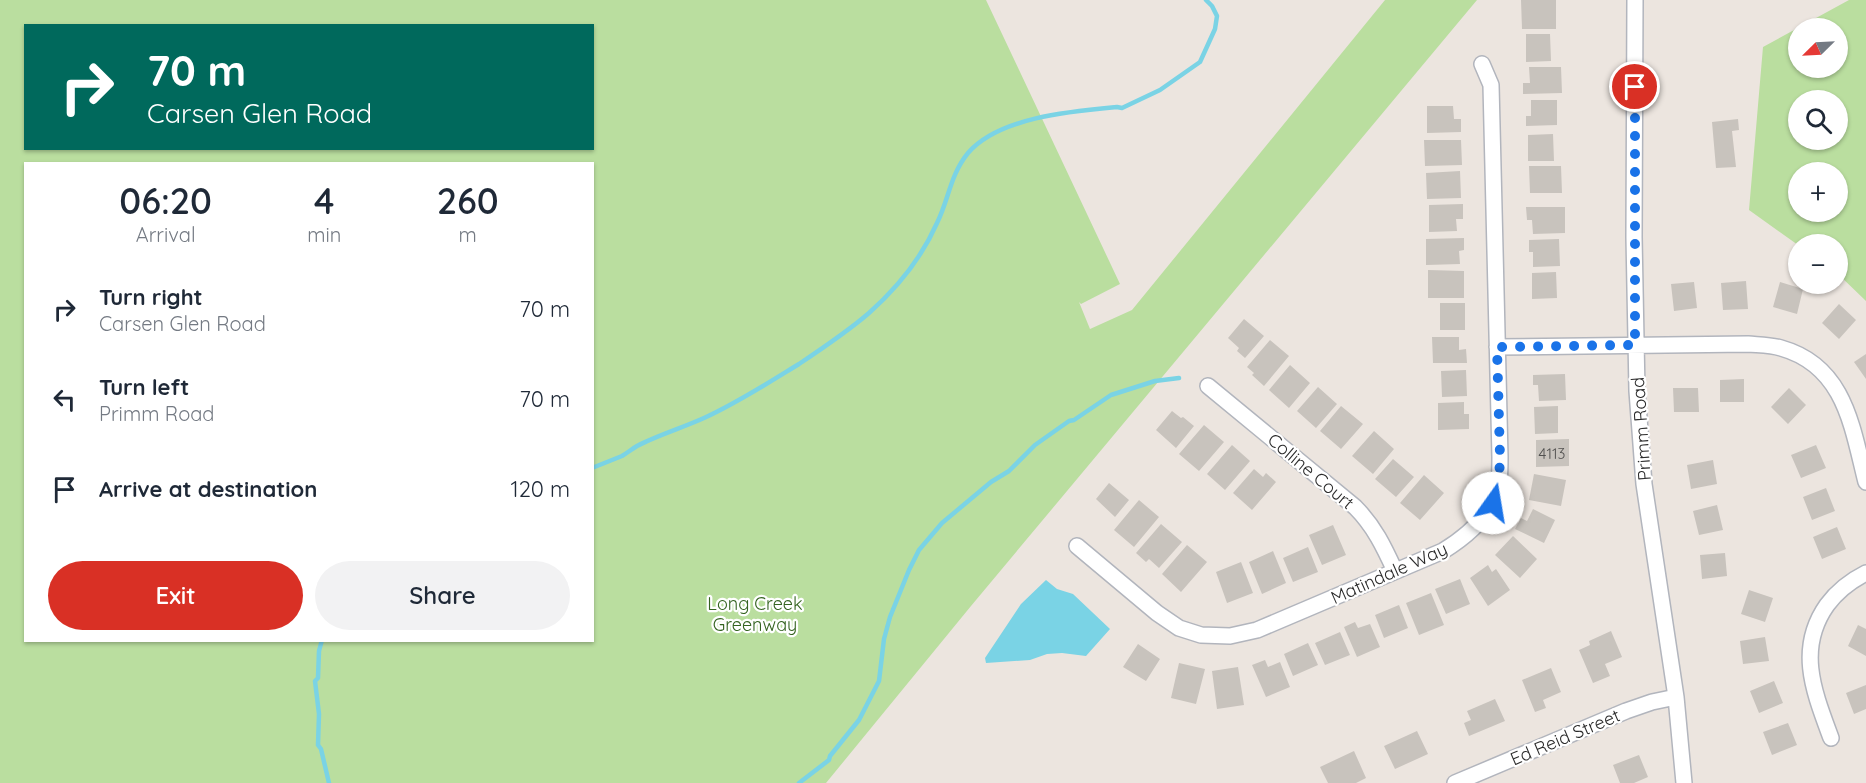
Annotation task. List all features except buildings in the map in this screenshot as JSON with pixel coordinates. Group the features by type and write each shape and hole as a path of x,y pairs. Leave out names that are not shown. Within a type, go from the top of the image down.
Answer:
{"street":[{"name":"Primm Road","path":"1635,0 1637,391 1644,484 1676,697 1684,783"},
{"name":"Matindale Way","path":"1077,546 1157,613 1179,628 1201,635 1230,636 1257,630 1443,551 1463,539 1481,521 1493,503 1499,482 1500,457 1491,85 1482,64"},
{"path":"1497,347 1748,344 1781,348 1813,363 1835,387 1849,414 1866,482"},
{"name":"Colline Court","path":"1208,386 1368,519 1395,571"},
{"path":"1831,738 1814,692 1810,652 1813,630 1820,615 1844,585 1866,573"},
{"name":"Ed Reid Street","path":"1455,783 1626,711 1676,697"}],"green space":[{"name":"Long Creek Greenway","path":"0,0 986,0 1120,284 1081,304 1079,302 1090,329 1132,310 1385,0 1477,0 826,783 0,783"},
{"path":"1849,0 1866,0 1866,301 1848,284 1848,234 1788,234 1788,238 1749,210 1763,47 1788,33 1788,78 1848,78 1848,18 1816,18"}],"water":[{"path":"1046,580 1057,589 1073,594 1110,629 1086,656 1047,654 1030,660 986,663 985,658 1021,604"}],"waterway":[{"path":"594,467 622,456 645,442 704,418 740,399 808,358 869,313 889,294 916,260 937,223 957,170 968,153 981,141 998,131 1038,118 1080,111 1122,108 1160,90 1200,62 1215,29 1217,16 1206,0"},
{"path":"799,783 829,760 859,720 879,681 884,639 890,617 909,570 919,550 942,523 991,482 1009,471 1035,445 1111,395 1155,381 1179,378"},
{"path":"321,642 318,678 315,681 319,714 318,745 329,783"}],"route":[{"path":"1493,503 1499,482 1500,457 1497,347 1635,345 1635,87"}]}
